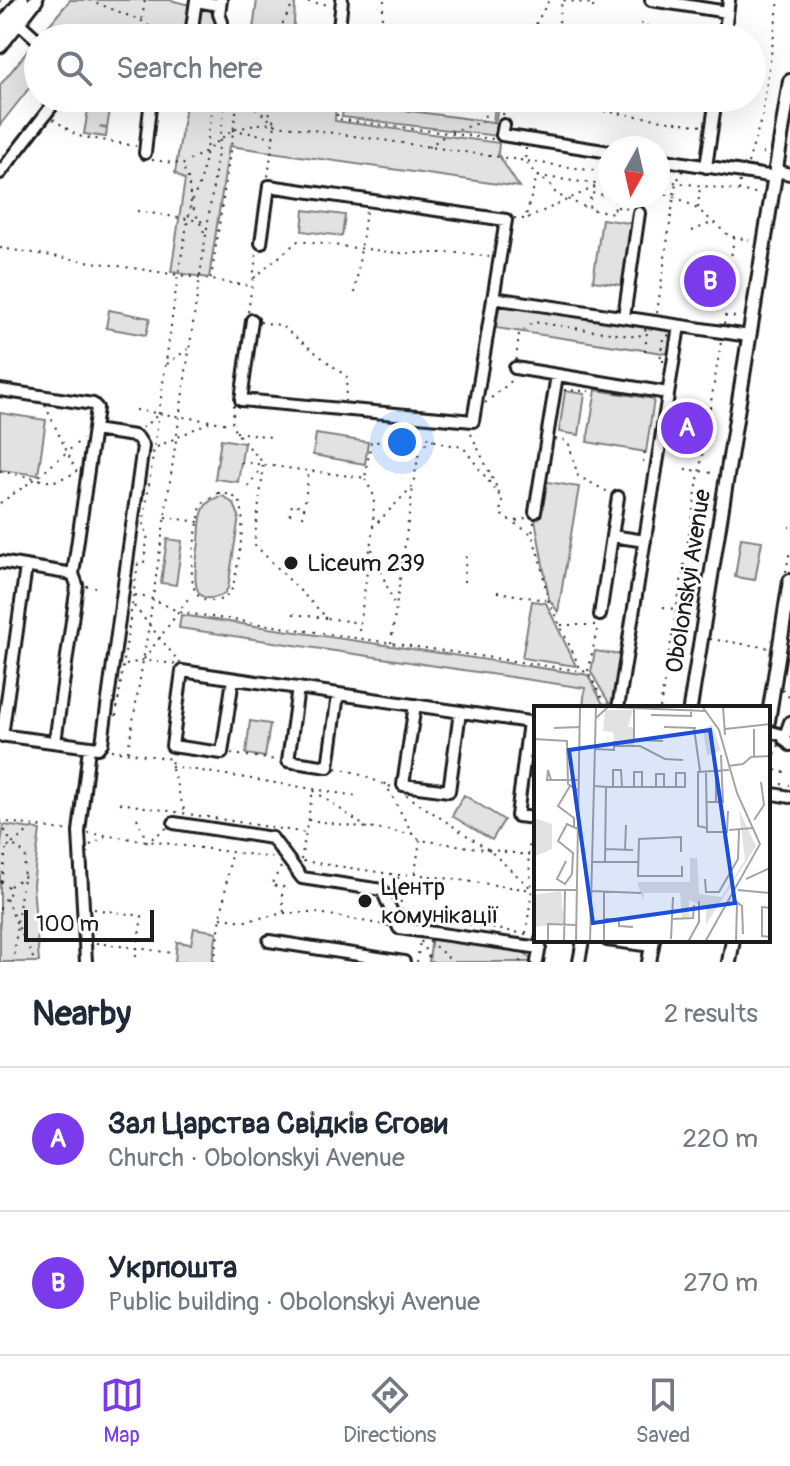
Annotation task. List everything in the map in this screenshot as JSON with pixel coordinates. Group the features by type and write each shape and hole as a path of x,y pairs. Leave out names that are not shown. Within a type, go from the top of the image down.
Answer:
{"main road":[{"path":"0,46 6,22 22,0"},
{"path":"6,22 36,0"},
{"name":"Obolonskyi Avenue","path":"690,706 790,81"},
{"path":"770,708 790,581"},
{"path":"729,962 733,942"},
{"path":"649,962 652,943"}],"lane":[{"path":"193,24 196,0 220,3 226,23"},
{"path":"651,0 728,6"},
{"path":"339,24 341,3"},
{"path":"6,22 24,32"},
{"path":"145,150 149,112"},
{"path":"706,167 714,112"},
{"path":"0,173 45,114"},
{"path":"504,125 502,135 598,150"},
{"path":"670,161 746,173 790,174"},
{"path":"252,320 241,400 473,421 506,220 269,186 260,243"},
{"path":"624,317 639,212"},
{"path":"493,298 624,317 658,326 749,336"},
{"path":"618,706 679,326"},
{"path":"520,369 668,393"},
{"path":"535,512 557,375"},
{"path":"0,390 93,404 97,411 73,574 77,585 55,742"},
{"path":"26,567 1,735 94,748 102,743 119,666 123,593 143,446 138,438 94,428"},
{"path":"599,620 618,497"},
{"path":"612,536 645,541"},
{"path":"0,562 73,574"},
{"path":"233,679 222,753 172,746 182,671 532,723 517,816 534,818"},
{"path":"298,688 288,761 328,767 338,694"},
{"path":"415,705 403,785 449,791 460,712"},
{"path":"787,742 790,722"},
{"path":"770,731 777,732 787,742"},
{"path":"86,962 79,832 94,748"},
{"path":"770,793 790,797"},
{"path":"174,823 272,838 302,878 382,890 399,928 540,944 537,962"},
{"path":"269,941 404,962"},
{"path":"579,962 583,942"}],"path":[{"path":"89,0 146,24"},
{"path":"142,21 145,0"},
{"path":"283,24 296,0 341,3"},
{"path":"381,24 384,0"},
{"path":"536,24 549,0"},
{"path":"559,24 562,0 594,4"},
{"path":"766,89 779,0"},
{"path":"106,715 117,716 119,666 133,605 138,563 144,562 146,548 148,533 143,528 178,275 191,203 201,181 212,112"},
{"path":"128,751 224,112"},
{"path":"211,280 236,112"},
{"path":"261,112 275,124"},
{"path":"267,183 275,124 269,112"},
{"path":"337,112 337,119 499,140"},
{"path":"428,147 448,133 485,121 484,112"},
{"path":"611,112 712,127"},
{"path":"739,191 763,112"},
{"path":"45,114 78,136 145,150 151,159 182,165 232,130 264,123 598,171"},
{"path":"232,130 274,137"},
{"path":"528,139 525,161 537,176 551,185 556,194 589,209 614,213 615,208"},
{"path":"589,170 592,149"},
{"path":"182,165 188,178 191,203 206,235"},
{"path":"537,176 598,185"},
{"path":"670,181 756,193"},
{"path":"663,338 658,326 676,182"},
{"path":"525,219 598,186"},
{"path":"698,209 700,186"},
{"path":"589,209 591,193 598,194"},
{"path":"670,194 698,209 729,236 749,240"},
{"path":"355,293 368,200"},
{"path":"620,208 639,212"},
{"path":"137,211 207,222"},
{"path":"692,231 713,222"},
{"path":"734,237 726,293 741,296"},
{"path":"253,279 298,241 361,250 463,253 499,259"},
{"path":"260,243 247,320 280,325 347,377 344,405"},
{"path":"0,248 252,286"},
{"path":"660,706 725,316 737,317"},
{"path":"475,411 520,369 519,334 533,322 638,337 647,328 645,351"},
{"path":"166,365 188,349"},
{"path":"555,389 589,391"},
{"path":"236,395 232,425 264,464 254,544 327,618"},
{"path":"40,396 85,491"},
{"path":"136,410 232,425"},
{"path":"131,436 160,414"},
{"path":"155,448 210,421"},
{"path":"391,421 433,440 463,447 502,499"},
{"path":"0,503 69,453 94,428"},
{"path":"235,431 272,437"},
{"path":"471,434 502,499 500,514 532,534"},
{"path":"359,631 373,527 374,496 365,478 371,441 420,447 438,437"},
{"path":"547,437 568,441 578,476 618,497"},
{"path":"391,643 420,447"},
{"path":"643,462 645,451"},
{"path":"241,462 365,478"},
{"path":"248,487 264,464"},
{"path":"685,469 713,473"},
{"path":"303,517 309,470"},
{"path":"0,471 52,482 77,472"},
{"path":"373,527 413,486"},
{"path":"218,493 234,497 243,510 234,585 225,598 217,601 207,601 197,596 191,582 199,522 204,502 218,493"},
{"path":"290,515 292,504 305,506"},
{"path":"514,522 534,516 532,534 548,600 581,671"},
{"path":"164,517 199,522"},
{"path":"371,546 396,607"},
{"path":"464,582 466,556"},
{"path":"497,592 548,600"},
{"path":"123,593 182,666 182,671"},
{"path":"153,599 179,612 588,672"},
{"path":"119,666 143,660 188,599"},
{"path":"663,607 691,612"},
{"path":"293,614 360,623"},
{"path":"560,625 599,620 588,672 606,706"},
{"path":"713,640 770,648"},
{"path":"781,689 790,698"},
{"path":"94,748 172,759 171,766 185,814"},
{"path":"222,753 288,761"},
{"path":"171,766 356,796"},
{"path":"328,767 385,783 489,850 532,890"},
{"path":"770,769 790,773"},
{"path":"770,780 790,785"},
{"path":"385,783 413,834 420,840 528,855"},
{"path":"770,785 774,783"},
{"path":"313,790 301,861 532,890"},
{"path":"313,790 368,828"},
{"path":"120,803 306,833"},
{"path":"137,818 147,842"},
{"path":"308,820 413,834"},
{"path":"0,822 286,859 271,885 290,888"},
{"path":"0,822 12,844 26,855 14,962"},
{"path":"147,842 174,823"},
{"path":"0,846 7,847 34,826"},
{"path":"89,846 106,836"},
{"path":"415,874 420,840"},
{"path":"398,875 402,913 526,934 532,890 528,855 530,842 534,843"},
{"path":"7,847 1,882 9,887"},
{"path":"214,962 231,853"},
{"path":"9,887 25,876"},
{"path":"0,909 0,900 10,895 9,887"},
{"path":"282,894 284,913"},
{"path":"6,899 35,962"},
{"path":"90,909 142,916 135,962"},
{"path":"529,911 534,912"},
{"path":"221,918 246,921 284,913 319,913 399,928"},
{"path":"416,930 453,962"},
{"path":"417,962 420,940 431,962"},
{"path":"92,943 174,953"}],"shaded area":[{"path":"70,0 170,0 210,10 218,24 50,24"},
{"path":"257,0 293,0 294,24 254,24"},
{"path":"24,55 24,95 0,125 0,85"},
{"path":"88,112 110,112 107,128 99,127 107,129 106,137 84,134"},
{"path":"185,112 335,112 335,121 499,143 498,154 519,187 229,146 209,278 171,272 185,180 175,173"},
{"path":"343,112 418,112 493,122 494,112 497,112 497,136 342,117"},
{"path":"304,210 345,215 342,236 302,231"},
{"path":"602,219 636,224 627,286 593,281"},
{"path":"504,305 670,330 673,336 670,354 496,328 499,307"},
{"path":"109,310 150,318 146,335 106,328"},
{"path":"596,390 654,399 646,452 587,442"},
{"path":"565,391 585,394 579,435 559,432"},
{"path":"0,413 46,420 38,475 0,470"},
{"path":"316,434 368,442 365,464 313,455"},
{"path":"221,439 244,443 238,482 215,479"},
{"path":"542,481 579,487 558,612 549,599 535,519"},
{"path":"223,496 234,504 239,516 228,588 224,594 203,597 198,591 195,573 201,518 208,503"},
{"path":"741,538 762,541 755,580 735,577"},
{"path":"167,539 182,541 176,585 161,583"},
{"path":"532,601 546,603 576,666 522,658"},
{"path":"181,615 588,675 604,706 583,706 585,688 179,628"},
{"path":"595,651 622,655 612,706 611,706 591,672"},
{"path":"250,721 270,724 265,757 246,754"},
{"path":"464,795 504,820 492,840 452,816"},
{"path":"4,825 40,830 33,884 39,962 0,962 0,848"},
{"path":"194,928 217,932 212,962 175,962 177,942 191,944"},
{"path":"432,935 521,949 531,959 530,962 429,962"}],"place":[{"name":"Укрпошта","path":"710,281"},
{"name":"Зал Царства Свідків Єгови","path":"687,428"},
{"name":"Liceum 239","path":"291,563"},
{"name":"Центр комунікації","path":"365,901"}]}
